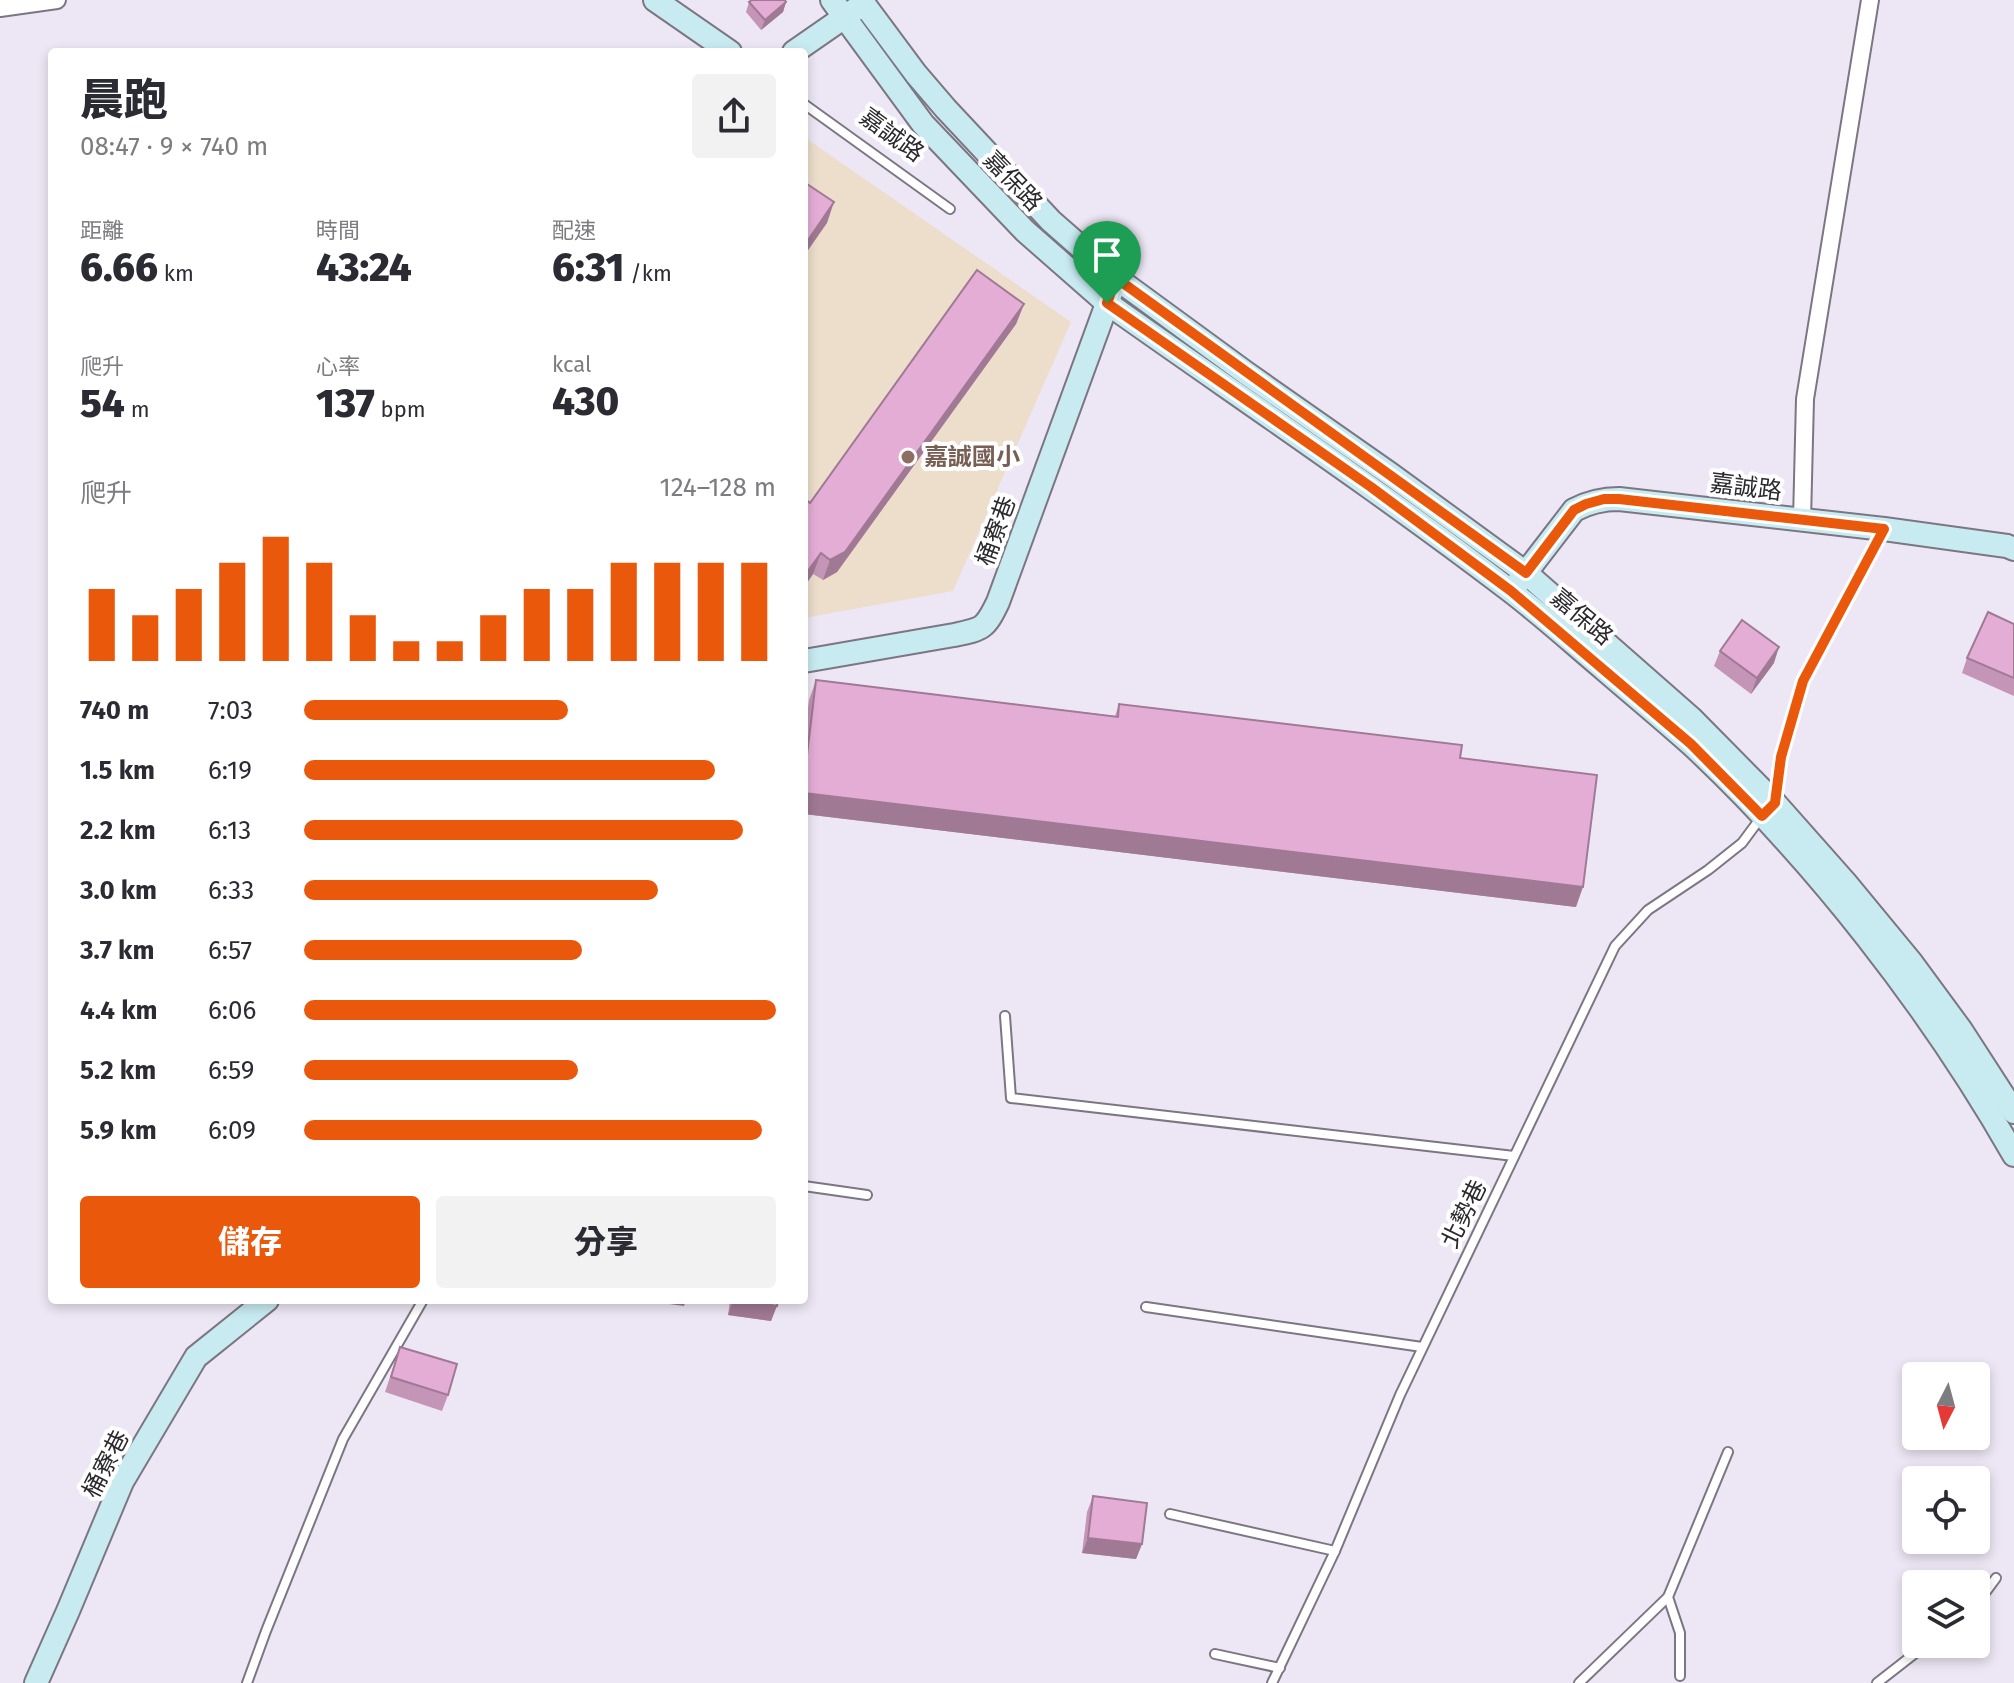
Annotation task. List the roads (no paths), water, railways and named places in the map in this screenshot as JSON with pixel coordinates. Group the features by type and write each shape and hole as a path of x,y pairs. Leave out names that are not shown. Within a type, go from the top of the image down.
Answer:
{"street":[{"path":"0,8 57,0"},
{"path":"655,0 724,48"},
{"path":"1802,520 1805,399 1870,0"},
{"path":"798,48 838,9 862,2"},
{"name":"嘉保路","path":"862,2 916,74 1002,170 1051,221 1116,278 1526,573 1691,718 1768,809 1821,883 1920,1009 1983,1102 2014,1155"},
{"name":"嘉保路","path":"838,9 923,124 1025,231 1107,303 1371,487 1511,591 1768,809 1845,882 1911,962 1961,1030 2014,1112"},
{"name":"桶寮巷","path":"808,660 972,632 988,624 1116,278"},
{"name":"嘉誠路","path":"1511,591 1574,510 1604,499 1884,529 2014,549"},
{"name":"桶寮巷","path":"36,1683 122,1482 196,1357 262,1304"}],"lane":[{"name":"嘉誠路","path":"808,107 950,209"},
{"path":"1768,809 1803,681 1884,529"},
{"name":"北勢巷","path":"1272,1683 1335,1551 1422,1347 1615,946 1648,910 1742,843 1768,809"},
{"path":"1005,1016 1011,1098 1514,1156"},
{"path":"808,1187 867,1195"},
{"path":"247,1683 343,1439 421,1304"},
{"path":"1146,1307 1422,1347"},
{"path":"1579,1683 1668,1597 1728,1452"},
{"path":"1170,1514 1335,1551"},
{"path":"1990,1586 1996,1578"},
{"path":"1668,1597 1680,1633 1680,1676"},
{"path":"1215,1654 1280,1668"},
{"path":"1877,1683 1909,1658"}],"place":[{"name":"嘉誠國小","path":"908,457"}]}
